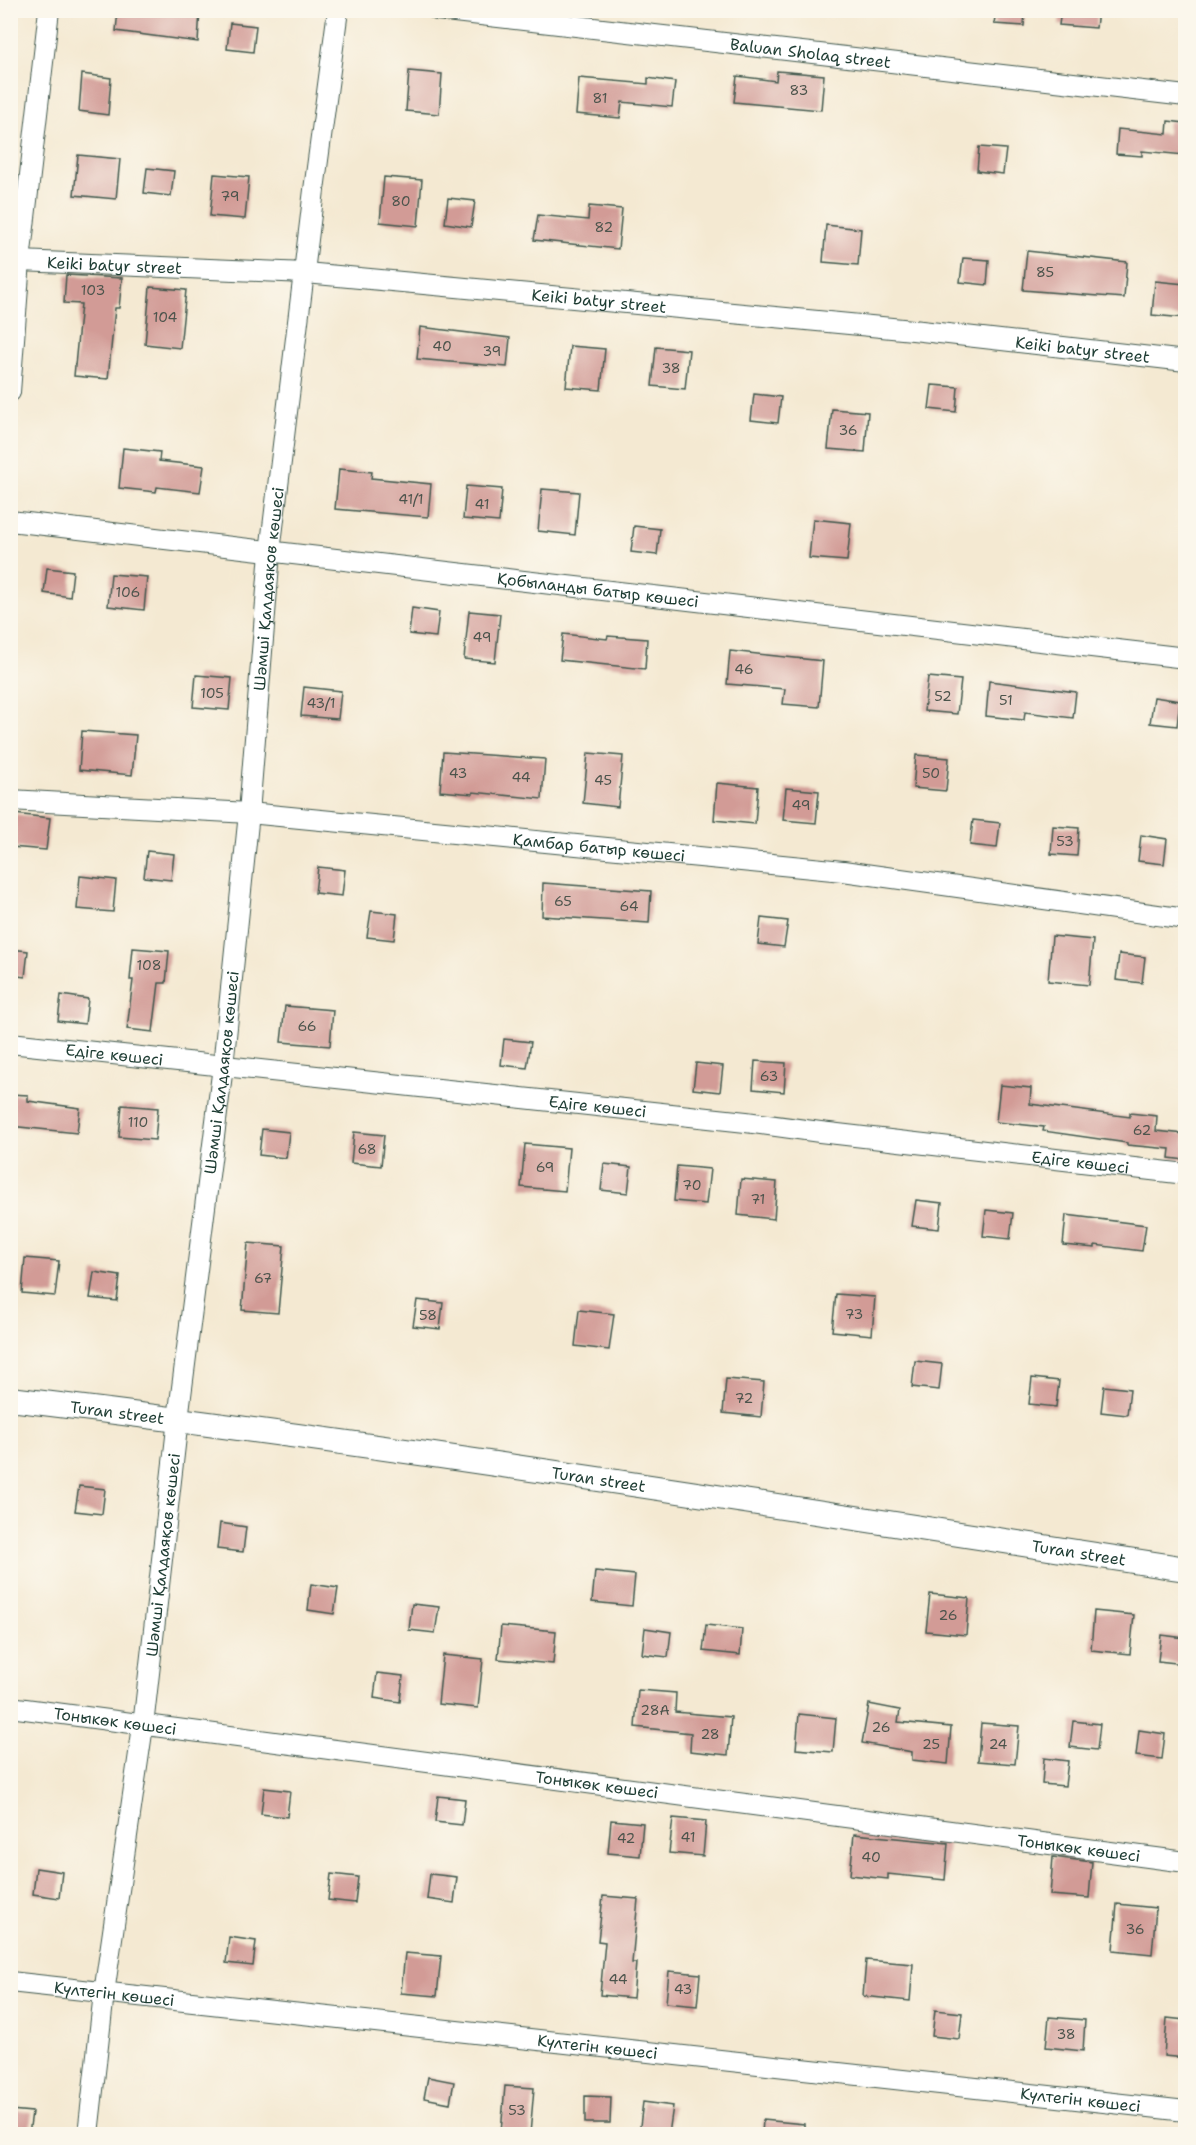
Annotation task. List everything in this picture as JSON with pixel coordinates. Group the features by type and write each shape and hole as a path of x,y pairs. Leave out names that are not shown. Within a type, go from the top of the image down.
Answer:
{"street":[{"path":"10,392 15,260 49,10"},
{"name":"Шәмші Қалдаяқов көшесі","path":"88,2134 104,1993 143,1726 178,1419 223,1066 249,813 270,552 338,10"},
{"name":"Baluan Sholaq street","path":"437,10 1185,96"},
{"name":"Keiki batyr street","path":"15,260 306,273 913,330 1185,361"},
{"name":"Қобыланды батыр көшесі","path":"10,521 1185,658"},
{"name":"Қамбар батыр көшесі","path":"10,800 249,813 843,871 1185,919"},
{"name":"Едіге көшесі","path":"10,1043 746,1122 1185,1174"},
{"name":"Turan street","path":"10,1399 411,1451 1185,1569"},
{"name":"Тоныкөк көшесі","path":"10,1707 1185,1862"},
{"name":"Күлтегін көшесі","path":"10,1982 1185,2111"}],"building":[{"path":"118,10 200,10 198,42 116,31"},
{"path":"996,10 1025,10 1024,26 994,24"},
{"path":"1061,10 1098,10 1096,28 1059,25"},
{"path":"230,23 256,26 253,52 227,49"},
{"path":"409,71 442,74 439,114 406,111"},
{"path":"777,71 824,75 821,110 734,102 737,76 776,81"},
{"path":"82,74 111,78 108,115 79,111"},
{"path":"579,78 648,84 648,78 675,82 672,107 622,102 620,118 576,114"},
{"path":"1168,121 1185,123 1185,155 1142,151 1142,156 1116,154 1118,129 1167,134"},
{"path":"979,147 1006,149 1003,174 977,171"},
{"path":"78,155 120,159 116,199 74,195"},
{"path":"147,168 174,171 171,196 144,193"},
{"path":"214,174 249,177 245,219 210,216"},
{"path":"384,177 422,180 418,226 380,222"},
{"path":"448,198 475,201 471,227 445,223"},
{"path":"589,206 622,209 618,249 534,240 538,215 588,220"},
{"path":"826,225 861,229 858,265 823,262"},
{"path":"1027,251 1127,262 1124,298 1023,290"},
{"path":"963,258 989,260 987,285 960,282"},
{"path":"66,275 122,278 119,308 115,308 108,379 74,376 81,304 64,303"},
{"path":"1155,281 1185,284 1185,318 1152,315"},
{"path":"150,287 186,290 180,348 145,344"},
{"path":"420,327 510,338 507,367 417,359"},
{"path":"570,346 605,349 601,390 566,387"},
{"path":"656,347 689,350 685,389 652,386"},
{"path":"932,385 958,387 956,412 929,409"},
{"path":"754,394 781,397 778,423 751,420"},
{"path":"832,409 868,412 865,452 828,449"},
{"path":"123,448 160,452 159,461 204,466 200,492 157,487 156,492 119,488"},
{"path":"339,469 372,472 371,478 431,484 428,517 335,509"},
{"path":"466,486 502,489 499,522 463,519"},
{"path":"542,489 579,492 575,535 538,531"},
{"path":"813,519 851,523 847,561 809,558"},
{"path":"634,526 660,529 657,555 631,552"},
{"path":"47,568 73,571 70,597 44,593"},
{"path":"111,574 147,577 144,610 108,606"},
{"path":"412,608 439,612 436,637 409,634"},
{"path":"469,611 500,614 495,662 464,659"},
{"path":"563,634 607,639 608,636 647,639 645,669 560,660"},
{"path":"730,651 823,661 819,707 783,704 785,689 727,684"},
{"path":"196,675 232,678 229,710 193,707"},
{"path":"928,677 961,680 957,714 924,711"},
{"path":"989,681 1076,692 1073,718 1025,712 1024,720 986,716"},
{"path":"304,687 341,691 338,719 301,716"},
{"path":"1154,697 1180,701 1177,726 1150,723"},
{"path":"82,731 136,735 132,775 79,770"},
{"path":"443,752 545,759 542,799 440,791"},
{"path":"588,753 623,756 618,807 583,803"},
{"path":"916,755 949,758 946,791 913,788"},
{"path":"717,783 758,787 755,824 714,820"},
{"path":"786,788 819,791 816,823 783,820"},
{"path":"14,814 50,818 46,850 11,847"},
{"path":"973,820 1000,823 997,848 970,845"},
{"path":"1053,826 1079,828 1077,856 1051,854"},
{"path":"1141,835 1167,839 1164,864 1138,861"},
{"path":"147,851 174,854 171,880 144,877"},
{"path":"318,867 345,870 342,896 315,893"},
{"path":"80,876 116,880 113,912 77,909"},
{"path":"543,883 651,891 649,923 542,916"},
{"path":"371,911 397,914 394,940 367,937"},
{"path":"761,918 788,921 784,947 758,944"},
{"path":"1052,936 1093,940 1089,985 1048,981"},
{"path":"133,948 169,951 166,983 159,983 153,1032 127,1029 133,980 130,980"},
{"path":"10,949 28,951 25,977 10,975"},
{"path":"1119,954 1145,957 1142,983 1116,980"},
{"path":"61,995 88,999 85,1024 58,1021"},
{"path":"285,1006 333,1010 330,1046 281,1042"},
{"path":"504,1039 531,1042 527,1068 501,1065"},
{"path":"755,1061 786,1063 784,1092 753,1089"},
{"path":"696,1063 723,1066 720,1092 693,1089"},
{"path":"1000,1085 1031,1088 1030,1104 1130,1117 1130,1113 1157,1116 1156,1131 1185,1134 1185,1160 1169,1158 1170,1149 1127,1145 1127,1143 1043,1131 1044,1127 996,1122"},
{"path":"10,1094 28,1095 28,1101 80,1108 77,1133 10,1126"},
{"path":"122,1105 158,1108 155,1140 119,1137"},
{"path":"262,1129 289,1132 286,1158 259,1155"},
{"path":"354,1132 384,1135 381,1166 351,1163"},
{"path":"525,1144 569,1148 565,1191 521,1187"},
{"path":"604,1164 631,1167 628,1193 601,1190"},
{"path":"677,1166 710,1169 706,1204 674,1201"},
{"path":"741,1179 777,1182 774,1219 738,1215"},
{"path":"916,1200 942,1203 939,1229 912,1226"},
{"path":"986,1210 1013,1213 1010,1239 983,1236"},
{"path":"1066,1215 1146,1225 1142,1251 1095,1245 1095,1248 1063,1245"},
{"path":"248,1243 284,1246 278,1313 242,1310"},
{"path":"25,1258 59,1261 55,1296 22,1293"},
{"path":"94,1272 120,1276 117,1301 90,1298"},
{"path":"836,1294 875,1297 872,1335 832,1331"},
{"path":"417,1300 443,1303 440,1329 413,1326"},
{"path":"579,1310 614,1314 609,1350 575,1346"},
{"path":"915,1361 942,1364 939,1390 912,1387"},
{"path":"1032,1378 1059,1381 1056,1407 1029,1404"},
{"path":"726,1379 764,1382 761,1417 723,1413"},
{"path":"1104,1386 1130,1389 1127,1415 1101,1412"},
{"path":"79,1486 105,1489 102,1514 75,1511"},
{"path":"220,1523 246,1527 243,1552 217,1549"},
{"path":"595,1571 635,1575 632,1606 592,1602"},
{"path":"311,1584 338,1588 334,1614 308,1610"},
{"path":"930,1594 969,1598 966,1635 926,1631"},
{"path":"412,1604 439,1607 435,1633 409,1630"},
{"path":"1094,1611 1134,1615 1130,1654 1091,1650"},
{"path":"706,1625 742,1629 740,1655 703,1651"},
{"path":"501,1626 556,1631 553,1664 498,1659"},
{"path":"645,1628 671,1632 668,1657 642,1654"},
{"path":"1161,1635 1185,1638 1185,1664 1158,1661"},
{"path":"443,1655 483,1659 478,1708 438,1704"},
{"path":"377,1673 403,1676 400,1702 374,1698"},
{"path":"638,1690 676,1693 675,1712 731,1717 728,1755 690,1751 691,1733 635,1727"},
{"path":"869,1704 900,1710 898,1722 951,1727 948,1764 912,1760 912,1752 862,1743"},
{"path":"799,1714 836,1718 833,1752 796,1749"},
{"path":"1073,1721 1100,1724 1097,1750 1070,1747"},
{"path":"981,1723 1019,1726 1015,1764 978,1761"},
{"path":"1139,1730 1165,1734 1162,1759 1136,1756"},
{"path":"1044,1758 1068,1761 1065,1786 1042,1784"},
{"path":"264,1788 290,1791 287,1817 261,1814"},
{"path":"438,1796 465,1799 462,1825 435,1822"},
{"path":"673,1818 706,1821 703,1856 669,1853"},
{"path":"611,1820 643,1823 640,1856 608,1853"},
{"path":"854,1834 948,1843 945,1880 888,1874 888,1879 850,1875"},
{"path":"1053,1857 1092,1862 1089,1898 1050,1895"},
{"path":"36,1868 62,1872 59,1898 33,1894"},
{"path":"331,1874 358,1877 355,1903 328,1900"},
{"path":"430,1874 457,1877 454,1903 427,1899"},
{"path":"603,1896 638,1899 632,1963 636,1963 633,1998 600,1995 605,1942 598,1941"},
{"path":"1117,1904 1156,1908 1152,1954 1113,1950"},
{"path":"229,1937 256,1941 253,1966 226,1963"},
{"path":"405,1953 441,1956 437,1996 401,1993"},
{"path":"866,1960 913,1964 910,2001 863,1996"},
{"path":"669,1971 700,1974 697,2006 666,2003"},
{"path":"935,2010 962,2013 959,2039 932,2036"},
{"path":"1049,2017 1085,2020 1083,2051 1046,2047"},
{"path":"1167,2018 1185,2020 1185,2058 1164,2056"},
{"path":"428,2077 454,2082 450,2103 424,2098"},
{"path":"505,2086 534,2088 530,2134 501,2132"},
{"path":"585,2096 611,2097 610,2123 585,2123"},
{"path":"643,2102 673,2106 669,2134 639,2134"},
{"path":"10,2110 32,2112 29,2134 10,2134"},
{"path":"763,2120 804,2124 804,2134 762,2134"}]}
